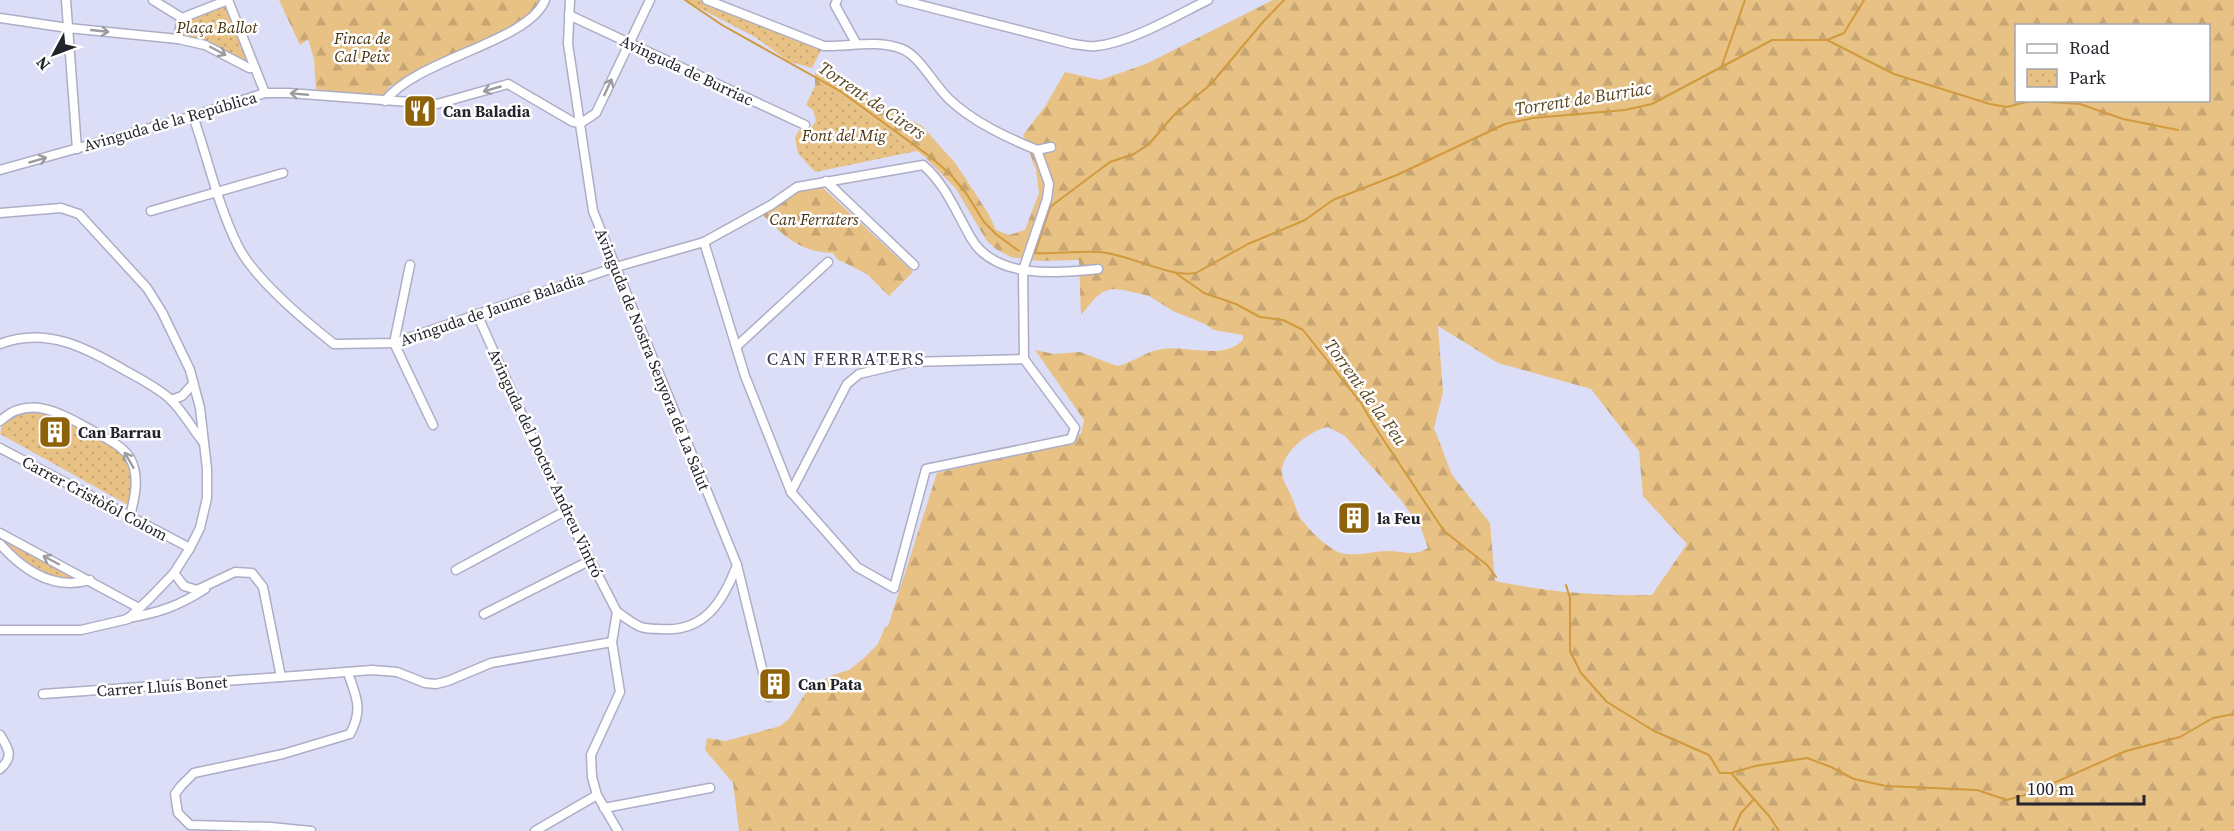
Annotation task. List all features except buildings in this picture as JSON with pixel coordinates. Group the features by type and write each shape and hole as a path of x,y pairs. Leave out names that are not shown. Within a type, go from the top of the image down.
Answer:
{"street":[{"path":"66,0 77,149"},
{"path":"153,0 182,18"},
{"path":"182,18 228,0 265,93"},
{"path":"386,101 393,91 416,77 527,23 543,6 545,0"},
{"name":"Avinguda de Nostra Senyora de La Salut","path":"570,0 568,44 593,211 737,565 769,697"},
{"path":"581,123 596,113 650,0"},
{"path":"707,0 824,46 856,43 886,44 904,49 949,99 977,121 1037,150 1051,147"},
{"path":"837,0 835,5 856,43"},
{"path":"901,0 1073,44 1094,46 1110,44 1128,37 1208,0"},
{"name":"Avinguda de Burriac","path":"569,15 805,125"},
{"path":"0,18 68,28 178,39 206,45 249,68 255,68"},
{"path":"178,39 182,18"},
{"name":"Avinguda de la República","path":"0,170 194,116 265,93 437,104 508,84 573,122 581,123"},
{"name":"Avinguda de Jaume Baladia","path":"194,116 239,248 258,274 297,314 334,344 394,343 616,267 704,242 771,205 796,187 923,165 937,177 972,241 994,261 1023,270 1065,273 1098,269"},
{"path":"704,242 745,376 791,492 856,567 894,588 926,469 1071,439 1076,428 1024,359 1023,270 1047,199 1049,184 1037,150"},
{"path":"151,211 283,173"},
{"path":"826,181 914,265"},
{"path":"0,213 61,208 79,214 147,288 165,318 190,370 200,408 207,469 207,498 200,528 174,573 128,619"},
{"path":"737,346 828,262"},
{"path":"410,265 394,343 433,425"},
{"name":"Avinguda del Doctor Andreu Vintró","path":"477,314 566,511 617,612"},
{"path":"0,344 23,337 35,337 60,340 84,347 158,389 171,400 203,443"},
{"path":"791,492 847,384 859,374 910,362 1024,359"},
{"path":"171,400 182,396 193,384"},
{"path":"0,421 16,410 35,407 51,409 116,444 129,457 136,475 136,493 130,516"},
{"name":"Carrer Cristòfol Colom","path":"0,448 190,548"},
{"path":"456,570 566,511"},
{"path":"0,533 139,608"},
{"path":"0,544 15,561 57,583 76,585 90,580"},
{"path":"484,614 591,560"},
{"path":"618,831 597,795 592,777 591,755 620,692 612,642 617,612 642,628 675,630 700,621 715,608 729,586 737,565"},
{"path":"174,573 184,586 197,590 235,573 252,573 262,587 281,677"},
{"path":"0,630 81,630 155,613 185,603 210,585"},
{"name":"Carrer Lluís Bonet","path":"43,694 372,670 397,672 425,683 436,684 490,663 612,642"},
{"path":"311,831 271,826 190,825 178,813 176,794 194,773 283,754 350,734 358,718 355,692 348,673"},
{"path":"0,735 9,754 8,761 0,769"},
{"path":"604,808 710,788"},
{"path":"535,831 597,795"}],"green space":[{"name":"Finca de Cal Peix","path":"279,0 541,0 524,20 390,86 382,97 316,92 314,59 308,39 300,45"},
{"path":"684,0 704,0 822,48 812,68 788,61 755,37"},
{"path":"1273,0 2234,0 2234,831 739,831 733,783 705,750 707,738 726,741 780,726 789,719 805,694 813,687 830,676 849,670 878,644 885,627 888,626 937,473 1067,443 1069,437 1081,434 1084,420 1035,350 1054,354 1080,352 1117,366 1156,350 1173,348 1225,350 1243,340 1243,335 1214,330 1173,311 1149,296 1124,290 1112,289 1103,292 1081,315 1079,260 1039,261 1011,257 996,249 987,241 956,189 924,156 856,106 815,86 815,72 922,126 956,164 988,213 996,230 1009,235 1025,230 1039,193 1036,170 1023,135 1046,105 1065,72 1100,80 1146,64","holes":["1438,326 1498,363 1591,389 1639,451 1643,496 1687,544 1652,595 1573,593 1495,581 1490,523 1452,475 1434,428 1443,392","1328,427 1345,436 1401,500 1421,528 1428,548 1413,553 1388,551 1344,554 1328,546 1301,519 1284,480 1283,465 1291,450 1305,438"]},
{"name":"Plaça Ballot","path":"221,6 228,7 249,59 245,62 207,41 183,36 186,21"},
{"name":"Font del Mig","path":"815,86 856,106 917,151 815,172 798,153 795,138 799,130 810,129 816,121 813,110 806,105"},
{"name":"Can Ferraters","path":"822,187 913,272 889,296 867,274 837,259 833,253 812,250 794,242 763,215 798,192"},
{"path":"19,412 50,413 115,447 126,460 133,477 130,506 0,434 2,425"},
{"path":"0,534 87,580 76,585 32,570 0,541"}],"waterway":[{"name":"Torrent de Cirers","path":"685,0 722,25 840,91 932,158 966,193 984,222 1019,251"},
{"path":"1035,253 1050,207 1110,162 1134,154 1149,144 1174,115 1211,84 1284,0"},
{"path":"1722,65 1745,0"},
{"path":"1827,40 1844,33 1864,0"},
{"name":"Torrent de Burriac","path":"1032,253 1109,253 1173,272 1196,273 1248,244 1305,220 1333,200 1397,175 1505,124 1533,118 1625,110 1652,104 1772,40 1827,40 1894,74 1990,104 2007,107 2026,102"},
{"name":"Torrent de Burriac","path":"2047,102 2080,104 2123,119 2178,130"},
{"name":"Torrent de la Feu","path":"1177,274 1204,293 1236,304 1260,317 1283,320 1303,330 1361,403 1444,531 1487,565 1496,577"},
{"path":"1566,585 1570,598 1570,651 1581,673 1607,702 1654,731 1709,755 1720,773 1731,773 1755,766 1807,758 1854,779 1886,786 1977,790 2007,800 2031,793 2126,751 2180,737 2213,718 2234,714"},
{"path":"1731,773 1769,816 1779,831"},
{"path":"1733,831 1741,813 1754,799"}],"place":[{"name":"Can Baladia","path":"420,111"},
{"name":"Can Barrau","path":"55,432"},
{"name":"la Feu","path":"1354,518"},
{"name":"Can Pata","path":"775,684"}],"district":[{"name":"CAN FERRATERS","path":"846,358"}]}
